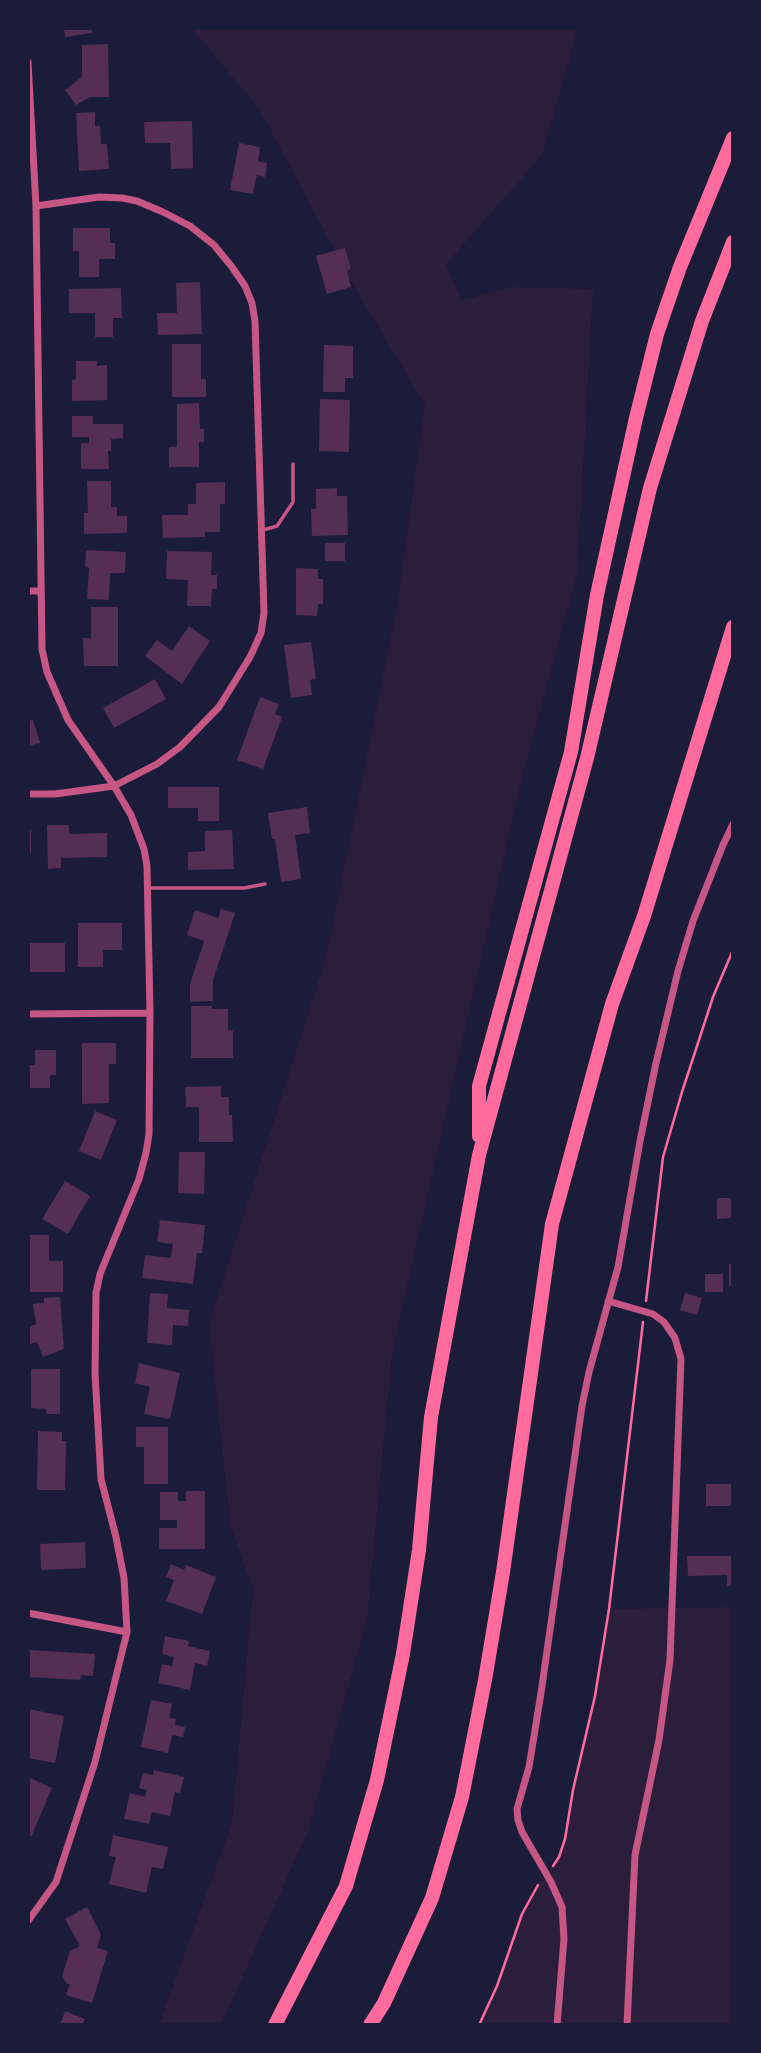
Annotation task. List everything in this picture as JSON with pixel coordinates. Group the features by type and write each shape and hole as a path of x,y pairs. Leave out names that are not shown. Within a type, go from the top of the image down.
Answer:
{"highway":[{"path":"479,1154 479,1086 571,752 597,595 657,334 676,279 733,138"},
{"path":"275,2025 346,1886 377,1780 403,1654 419,1550 431,1417 479,1154 587,758 650,488 702,321 733,242"},
{"path":"370,2025 384,2003 432,1898 462,1797 503,1572 552,1224 612,1004 644,916 733,627"}],"street":[{"path":"28,62 36,206 42,649 52,686 68,720 114,786 131,815 144,849 147,866 150,1013 149,1134 146,1153 139,1179 100,1274 96,1293 95,1373 101,1479 124,1578 127,1632 95,1762 56,1882 28,1921"},
{"path":"28,794 55,794 114,786 158,764 200,729 219,707 250,657 261,633 264,613 255,321 249,294 214,245 190,226 137,201 99,197 36,206"},
{"path":"28,343 38,344"},
{"path":"28,591 40,591"},
{"path":"557,2025 564,1939 562,1907 522,1832 517,1809 529,1767 536,1727 589,1372 618,1267 640,1141 678,971 693,921 733,824"},
{"path":"28,1014 150,1013"},
{"path":"608,1301 653,1314 664,1322 679,1348 681,1380 670,1660 659,1740 635,1855 627,2025"},
{"path":"28,1613 127,1632"}],"lane":[{"path":"261,530 277,526 293,502 293,464"},
{"path":"147,888 244,888 265,884"}],"path":[{"path":"646,1301 663,1157 713,997 733,950"},
{"path":"553,1867 565,1839 573,1790 595,1696 609,1609 643,1321"},
{"path":"538,1885 545,1892"},
{"path":"479,2025 534,1890"}],"shaded area":[{"path":"192,28 578,28 542,155 446,264 461,301 509,287 593,289 577,574 521,781 392,1353 367,1619 308,1831 221,2025 159,2025 232,1823 253,1589 230,1523 209,1324 326,958 397,608 425,404 352,283 260,110"},
{"path":"733,1607 733,2025 479,2025 497,1986 522,1914 534,1890 559,1857 565,1839 573,1790 595,1696 609,1609"}],"building":[{"path":"64,28 92,28 92,33 65,37"},
{"path":"108,44 109,97 90,97 76,105 65,90 82,77 82,45"},
{"path":"95,112 95,126 100,126 101,144 107,144 109,169 79,171 76,113"},
{"path":"192,121 193,168 171,169 170,143 145,143 144,122"},
{"path":"239,143 260,147 258,161 267,163 265,177 257,175 253,194 230,190"},
{"path":"73,228 110,228 110,243 115,243 115,259 99,259 99,277 79,277 79,251 73,251"},
{"path":"345,248 351,269 347,270 351,287 327,294 316,256"},
{"path":"200,282 202,334 158,335 157,313 177,313 176,283"},
{"path":"121,288 122,318 113,318 113,337 95,337 95,313 69,313 69,289"},
{"path":"172,344 201,344 201,379 206,379 206,397 172,397"},
{"path":"324,345 353,346 353,378 345,378 345,392 323,392"},
{"path":"76,361 97,361 97,366 107,365 107,400 72,401"},
{"path":"320,399 350,400 349,452 319,451"},
{"path":"199,403 200,429 204,429 204,442 199,442 199,467 169,467 169,447 177,447 177,404"},
{"path":"72,416 93,416 93,424 123,424 123,438 111,439 111,451 108,451 109,469 81,469 81,443 89,443 89,437 72,437"},
{"path":"87,481 111,481 111,507 117,507 117,516 127,516 127,533 84,534 84,513 88,513"},
{"path":"225,482 225,504 220,504 220,532 205,532 205,537 163,538 162,515 188,515 188,504 196,504 196,483"},
{"path":"337,488 337,496 347,496 348,535 312,536 311,509 316,509 316,489"},
{"path":"325,543 345,543 345,561 325,561"},
{"path":"86,550 126,552 125,573 110,573 109,600 87,599 89,568 85,567"},
{"path":"167,551 212,552 211,575 217,575 217,589 212,589 211,606 187,606 188,580 166,579"},
{"path":"296,568 318,569 318,579 323,579 323,604 318,604 317,616 296,615"},
{"path":"91,607 118,607 118,666 84,666 83,638 91,638"},
{"path":"189,626 210,641 182,684 145,656 157,640 172,651"},
{"path":"311,642 316,679 310,680 312,695 291,698 284,645"},
{"path":"155,679 166,699 114,728 103,708"},
{"path":"260,697 279,704 275,714 282,717 263,769 237,760"},
{"path":"33,720 40,743 28,746 28,721"},
{"path":"168,787 219,787 219,821 198,821 198,808 168,808"},
{"path":"307,807 310,833 295,835 301,879 281,882 268,813"},
{"path":"47,825 69,825 69,834 107,833 107,857 61,858 61,868 48,869"},
{"path":"28,830 31,830 31,853 28,853"},
{"path":"232,830 234,869 188,870 188,852 205,851 205,831"},
{"path":"221,909 235,913 213,980 213,1001 190,1002 190,984 204,941 187,935 195,910 218,918"},
{"path":"78,923 122,923 122,950 103,950 103,967 78,967"},
{"path":"28,943 65,943 65,972 28,972"},
{"path":"191,1006 228,1009 228,1030 233,1031 233,1058 191,1058"},
{"path":"82,1043 116,1043 116,1064 109,1064 109,1103 82,1104"},
{"path":"35,1050 56,1050 56,1075 50,1075 50,1088 28,1088 28,1065 35,1065"},
{"path":"221,1086 221,1097 229,1097 233,1142 199,1142 199,1107 186,1107 185,1087"},
{"path":"95,1111 117,1120 101,1160 79,1151"},
{"path":"179,1152 205,1152 204,1194 178,1193"},
{"path":"65,1181 90,1196 68,1234 42,1219"},
{"path":"717,1198 733,1198 733,1218 717,1219"},
{"path":"160,1220 205,1225 202,1253 197,1253 193,1284 142,1278 145,1255 171,1258 173,1244 157,1242"},
{"path":"28,1235 49,1235 49,1261 63,1261 63,1292 28,1292"},
{"path":"729,1264 733,1264 733,1286 729,1286"},
{"path":"705,1274 723,1274 723,1292 705,1292"},
{"path":"150,1293 168,1294 167,1308 189,1310 188,1326 173,1325 172,1345 147,1343"},
{"path":"685,1293 702,1298 697,1315 680,1310"},
{"path":"60,1297 64,1349 43,1357 37,1342 30,1344 28,1338 28,1327 36,1324 33,1304 44,1303 44,1298"},
{"path":"139,1363 180,1373 170,1419 144,1414 150,1387 135,1383"},
{"path":"31,1369 60,1369 60,1414 46,1414 46,1409 31,1408"},
{"path":"136,1427 168,1427 168,1484 144,1484 144,1447 136,1447"},
{"path":"38,1431 62,1432 62,1441 66,1441 65,1490 37,1490"},
{"path":"706,1484 733,1484 733,1506 706,1506"},
{"path":"186,1491 205,1491 205,1549 159,1549 159,1528 177,1528 177,1520 160,1520 160,1492 178,1492 178,1501 186,1501"},
{"path":"85,1542 86,1568 41,1570 40,1544"},
{"path":"687,1556 733,1556 733,1586 727,1586 727,1575 688,1576"},
{"path":"171,1564 184,1570 186,1565 216,1577 202,1614 166,1601 174,1580 166,1577"},
{"path":"165,1636 189,1641 188,1646 210,1651 207,1666 195,1663 190,1690 158,1683 162,1664 172,1666 174,1657 162,1654"},
{"path":"30,1650 95,1654 93,1676 81,1675 80,1680 28,1677"},
{"path":"151,1700 172,1704 169,1718 176,1719 175,1725 185,1727 183,1737 172,1735 168,1753 141,1747"},
{"path":"28,1709 64,1716 55,1763 28,1758"},
{"path":"154,1770 184,1777 180,1793 175,1792 170,1816 152,1812 149,1824 124,1819 130,1793 145,1797 147,1790 139,1788 143,1773 153,1775"},
{"path":"28,1777 52,1788 31,1837 28,1836"},
{"path":"113,1835 168,1847 163,1869 152,1867 146,1893 109,1884 116,1857 109,1856"},
{"path":"87,1907 101,1935 97,1948 108,1951 92,2003 66,1995 70,1984 67,1984 62,1976 70,1951 80,1946 65,1919"},
{"path":"65,2011 85,2019 82,2025 60,2025"}]}
